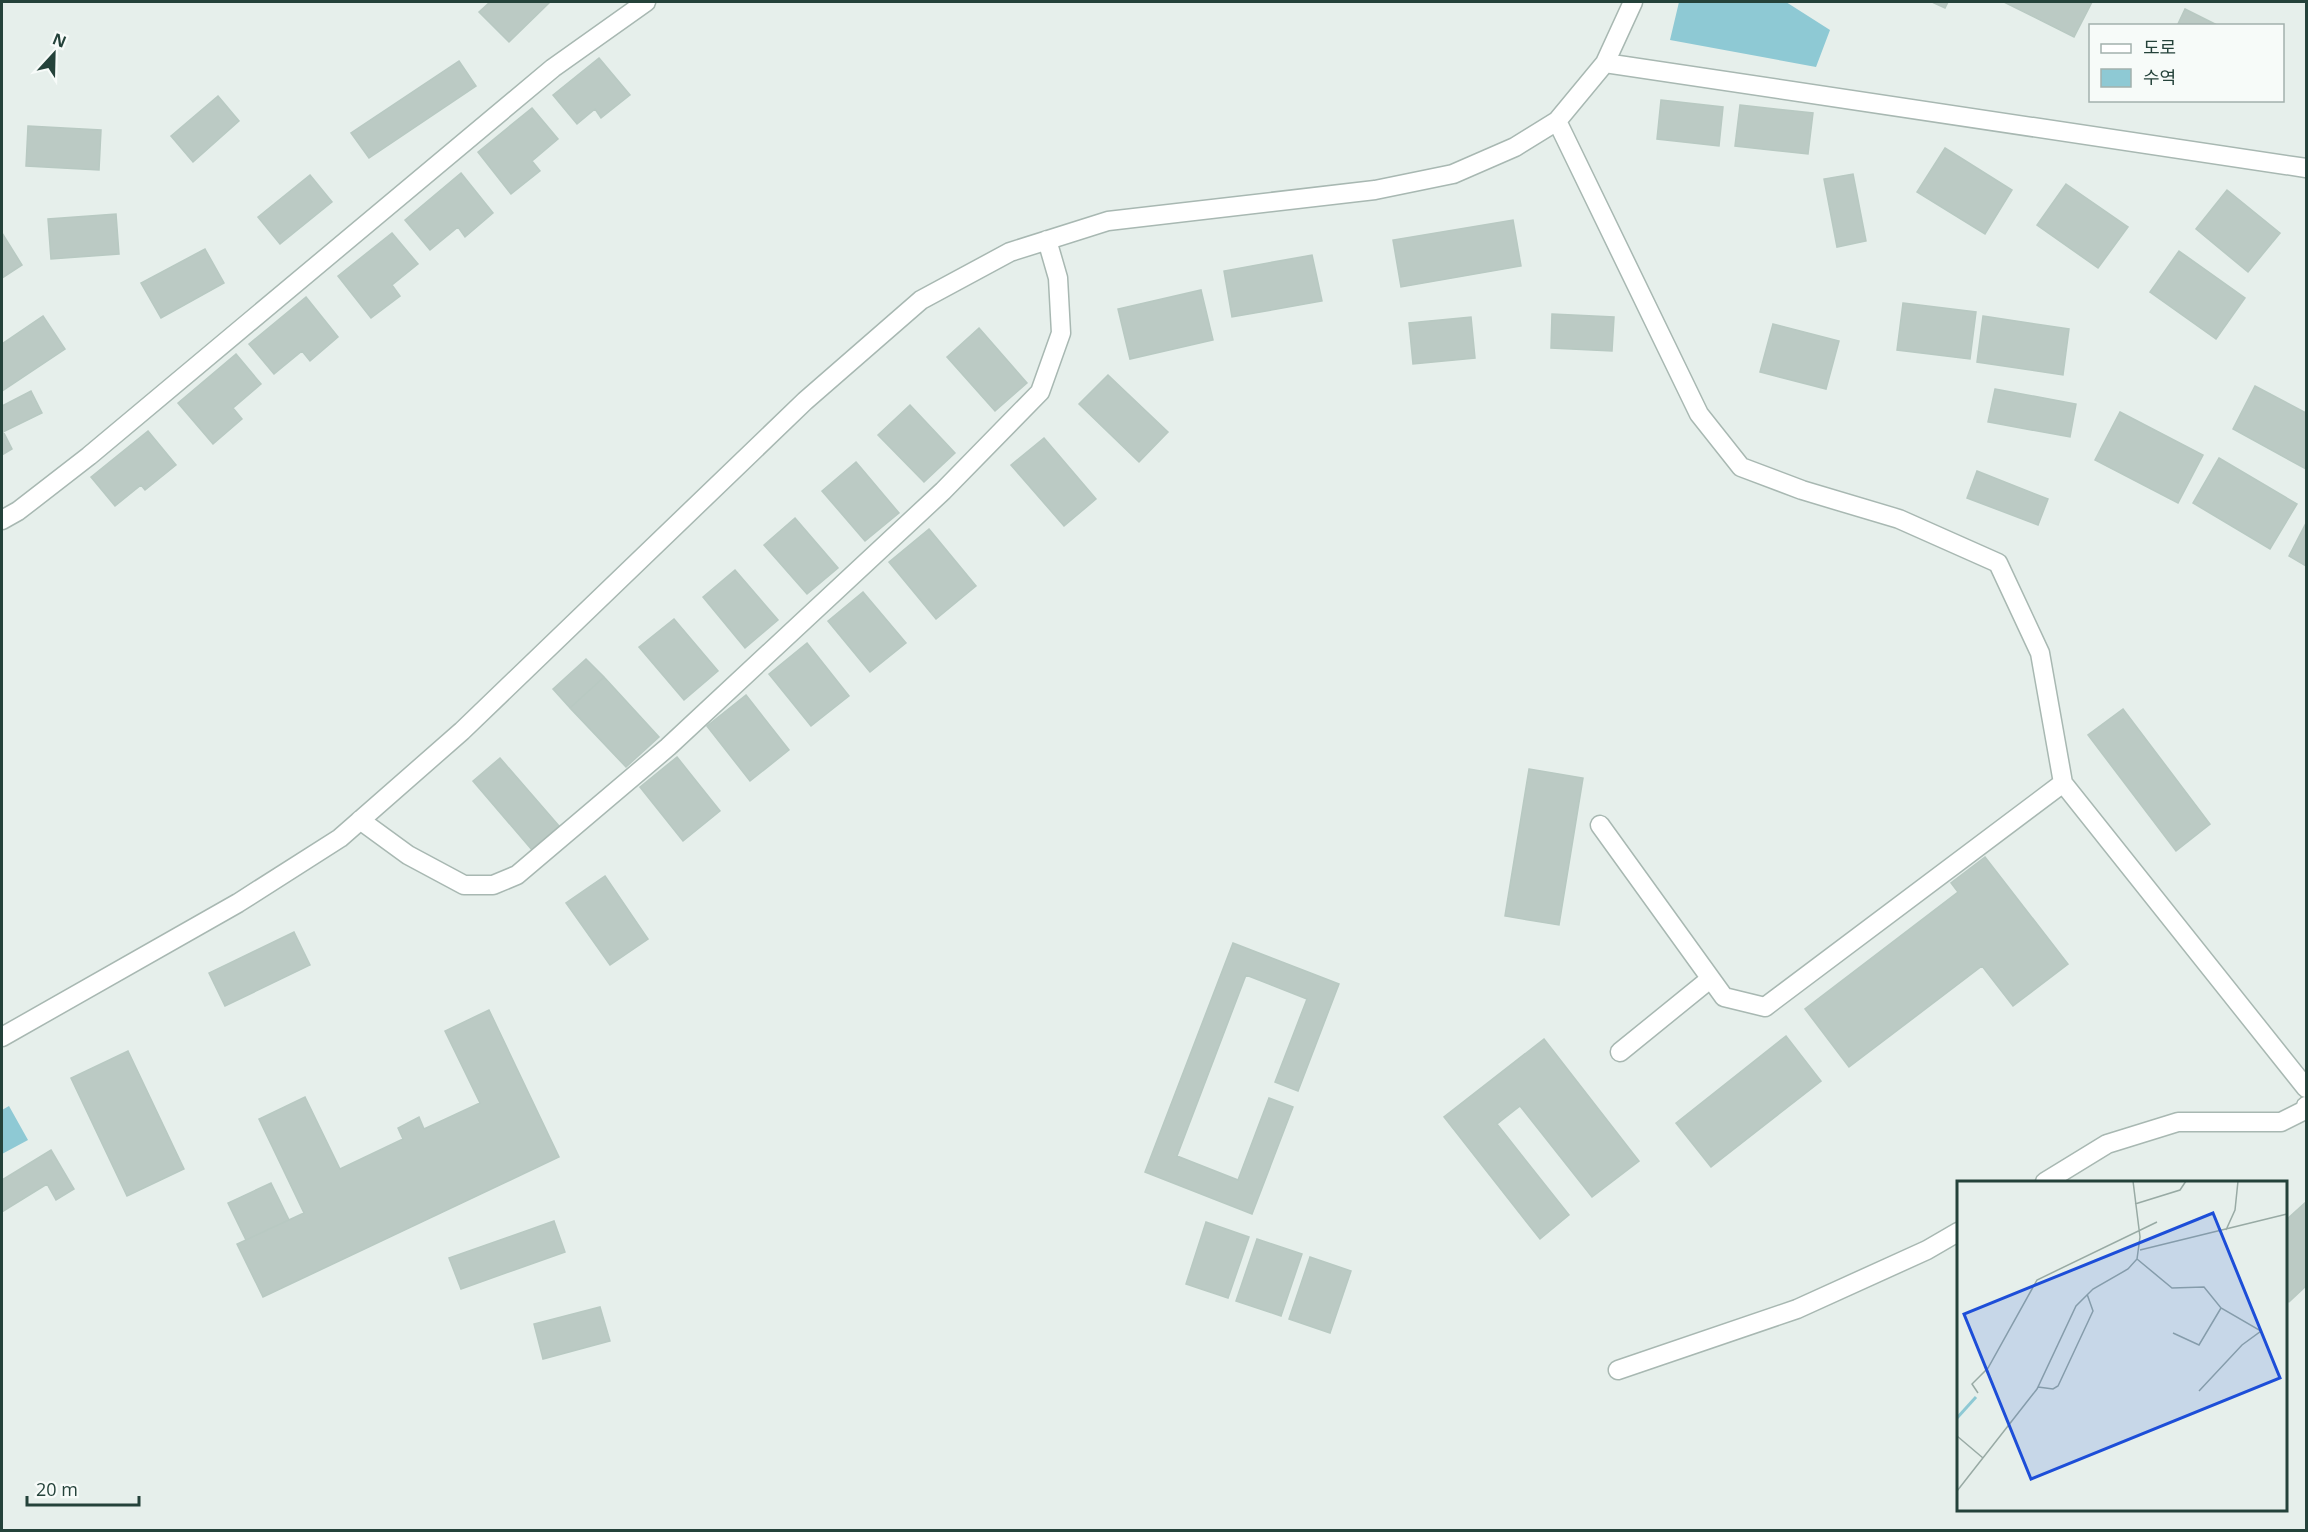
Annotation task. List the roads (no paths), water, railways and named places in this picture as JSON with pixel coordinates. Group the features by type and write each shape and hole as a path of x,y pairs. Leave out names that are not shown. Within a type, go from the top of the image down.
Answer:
{"street":[{"path":"2,519 18,511 89,456 553,68 646,2"},
{"path":"2,1037 238,903 340,838 462,731 805,401 921,300 1010,252 1108,221 1375,190 1453,174 1515,147 1557,121 1605,63 1632,2"},
{"path":"1605,63 2307,168"},
{"path":"1557,121 1699,414 1741,467 1802,490 1899,519 1998,563 2040,653 2063,783 2307,1088"},
{"path":"360,820 408,855 464,885 493,885 517,875 526,868 676,740 943,491 1040,392 1061,333 1058,278 1047,240"},
{"path":"1600,825 1724,997 1765,1007 2063,783"},
{"path":"1620,1052 1710,979"},
{"path":"2047,1181 2107,1144 2178,1122 2281,1122 2305,1110 2307,1106"},
{"path":"1618,1370 1797,1309 1927,1250 1957,1233"}],"water":[{"path":"1679,2 1786,2 1830,30 1816,67 1670,40"},
{"path":"9,1106 28,1140 2,1154 2,1110"}]}
